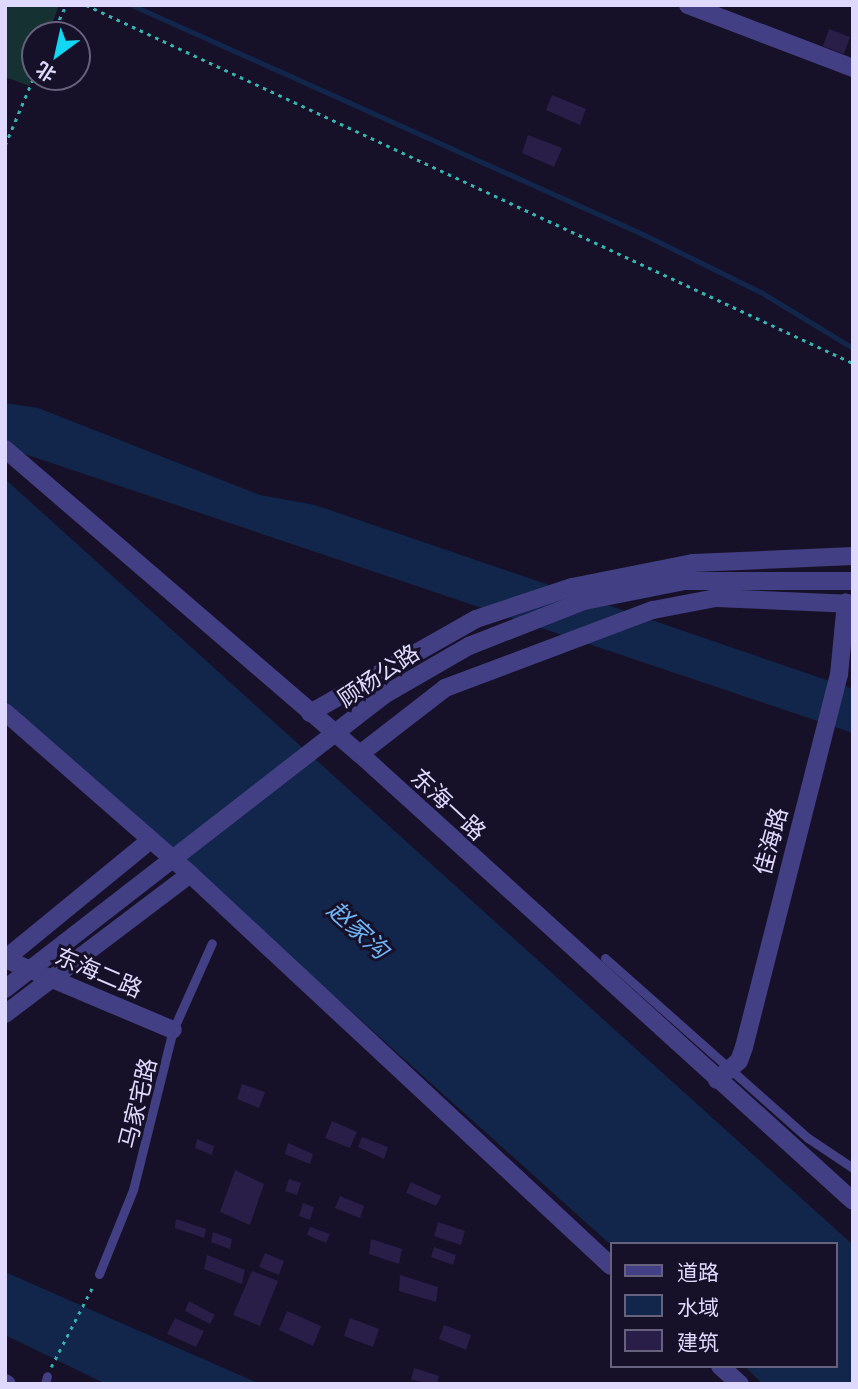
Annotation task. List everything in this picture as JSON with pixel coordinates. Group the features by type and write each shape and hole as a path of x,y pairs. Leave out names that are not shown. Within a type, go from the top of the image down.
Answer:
{"street":[{"path":"688,5 853,68"},
{"name":"东海一路","path":"5,449 360,754 853,1201"},
{"path":"310,713 476,619 572,587 692,563 853,556"},
{"name":"顾杨公路","path":"5,989 384,695 468,646 584,601 685,582 853,581"},
{"path":"360,754 445,688 538,648 653,610 716,598 849,603"},
{"name":"佳海路","path":"717,1080 732,1067 744,1047 839,675 849,603"},
{"path":"5,712 149,841 190,874 610,1265"},
{"path":"5,959 149,841"},
{"path":"5,1014 190,874"},
{"name":"东海二路","path":"5,959 173,1030"},
{"path":"722,1368 740,1384"}],"lane":[{"name":"马家宅路","path":"99,1274 137,1179 173,1030 212,943"},
{"path":"605,958 732,1067 808,1138 853,1168"}],"path":[{"path":"59,21 66,5"},
{"path":"86,5 853,363"},
{"path":"5,145 28,91"},
{"path":"46,1380 99,1274"}],"green space":[{"path":"5,5 59,5 53,21 21,21 21,83 5,77"}],"water":[{"path":"5,403 38,408 260,495 315,505 853,689 853,733 19,452 5,455"},
{"name":"赵家沟","path":"5,479 853,1245 853,1384 763,1384 746,1368 837,1368 837,1242 610,1242 610,1244 5,700"},
{"path":"5,1272 260,1384 106,1384 5,1335"}],"building":[{"path":"829,29 850,37 844,54 823,46"},
{"path":"552,95 586,109 580,125 546,110"},
{"path":"528,135 562,148 554,167 522,153"},
{"path":"242,1084 265,1092 259,1108 237,1099"},
{"path":"332,1121 357,1132 350,1148 325,1138"},
{"path":"362,1137 388,1147 384,1159 358,1147"},
{"path":"197,1139 214,1146 212,1155 195,1148"},
{"path":"288,1143 313,1154 310,1164 285,1154"},
{"path":"235,1170 264,1184 250,1225 220,1212"},
{"path":"289,1179 301,1183 297,1195 285,1191"},
{"path":"411,1182 441,1196 436,1206 406,1193"},
{"path":"340,1196 364,1206 360,1218 335,1208"},
{"path":"303,1203 314,1207 310,1220 299,1216"},
{"path":"176,1219 206,1229 204,1238 175,1228"},
{"path":"438,1222 465,1231 461,1245 434,1236"},
{"path":"310,1227 330,1234 326,1243 307,1235"},
{"path":"213,1232 232,1239 230,1249 211,1242"},
{"path":"371,1239 402,1249 399,1264 369,1254"},
{"path":"434,1247 456,1255 453,1265 431,1257"},
{"path":"265,1253 284,1261 279,1275 259,1267"},
{"path":"207,1255 245,1270 242,1284 204,1269"},
{"path":"252,1271 278,1281 260,1326 233,1315"},
{"path":"400,1275 438,1287 436,1302 399,1291"},
{"path":"189,1301 215,1315 210,1324 185,1311"},
{"path":"287,1311 321,1326 313,1346 279,1330"},
{"path":"175,1318 204,1331 196,1347 167,1334"},
{"path":"350,1318 379,1329 373,1347 344,1336"},
{"path":"444,1325 471,1335 466,1350 439,1339"},
{"path":"414,1368 439,1376 437,1384 411,1380"}],"waterway":[{"path":"132,5 645,235 761,292 853,348"}]}
